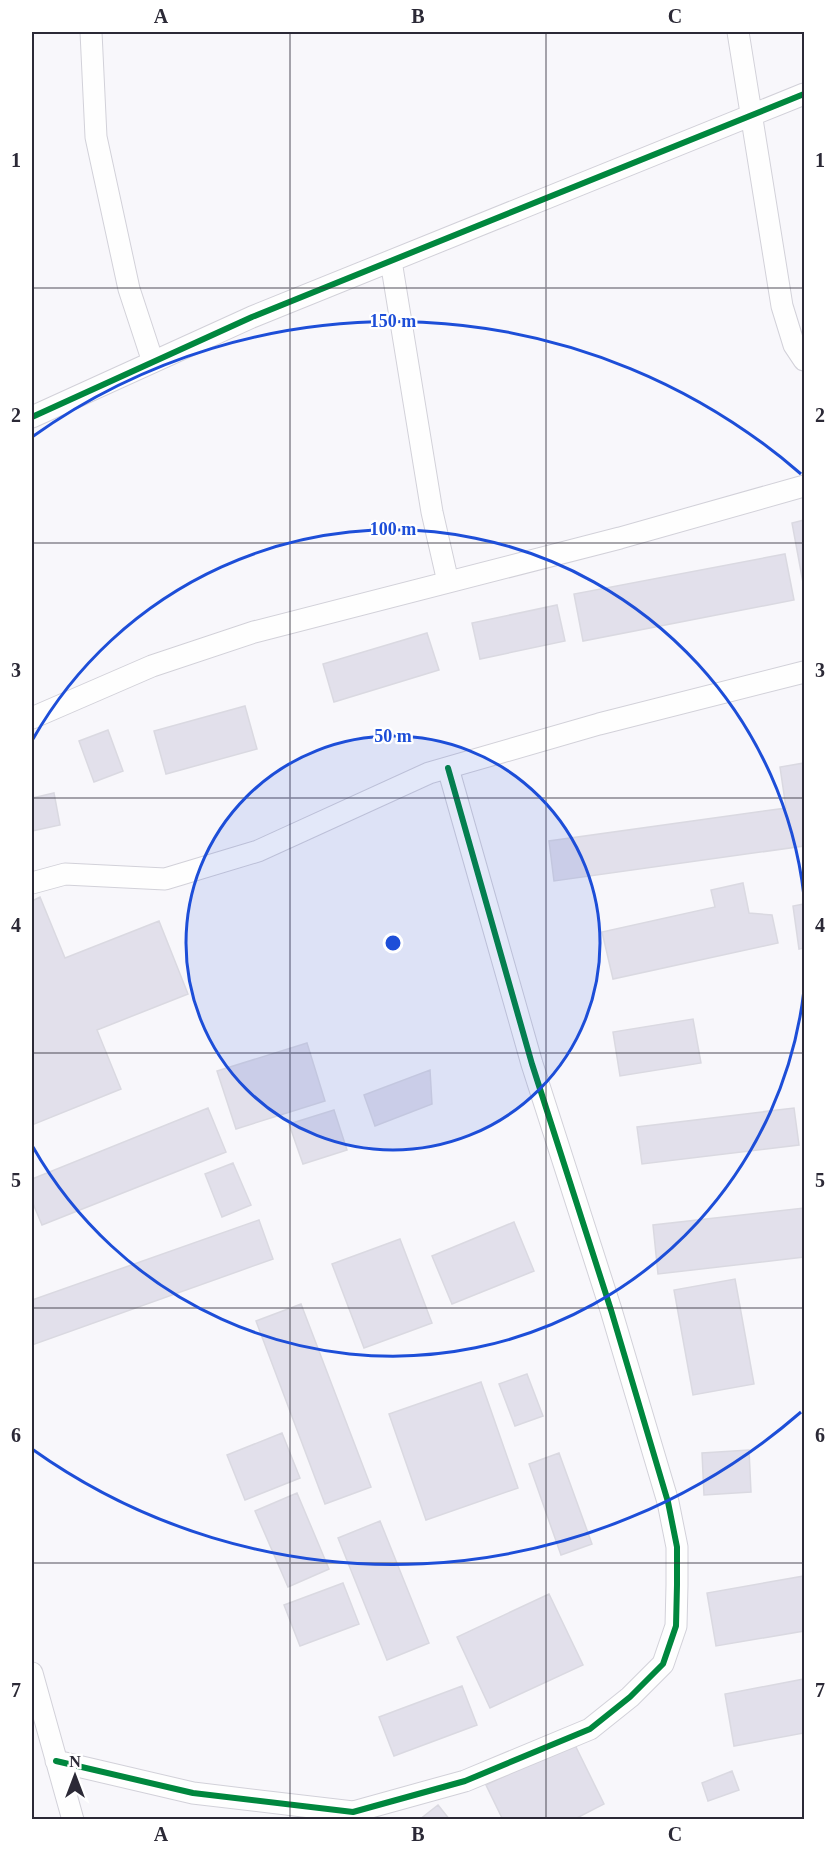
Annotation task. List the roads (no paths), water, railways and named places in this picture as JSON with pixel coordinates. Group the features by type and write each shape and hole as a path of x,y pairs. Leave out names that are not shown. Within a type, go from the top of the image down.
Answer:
{"street":[{"path":"91,32 96,137 129,289 153,362"},
{"path":"738,32 782,306 794,345 804,360"},
{"path":"32,417 252,317 634,165 751,114 804,94"},
{"path":"391,261 432,512 448,582"},
{"path":"32,718 152,666 254,632 620,538 804,486"},
{"path":"32,884 65,874 165,879 258,851 429,773 599,724 804,672"},
{"path":"56,1761 193,1793 353,1812 465,1781 590,1729 630,1697 663,1664 676,1626 677,1595 677,1547 668,1502 611,1310 532,1064 448,768"},
{"path":"32,1673 73,1820"}]}
